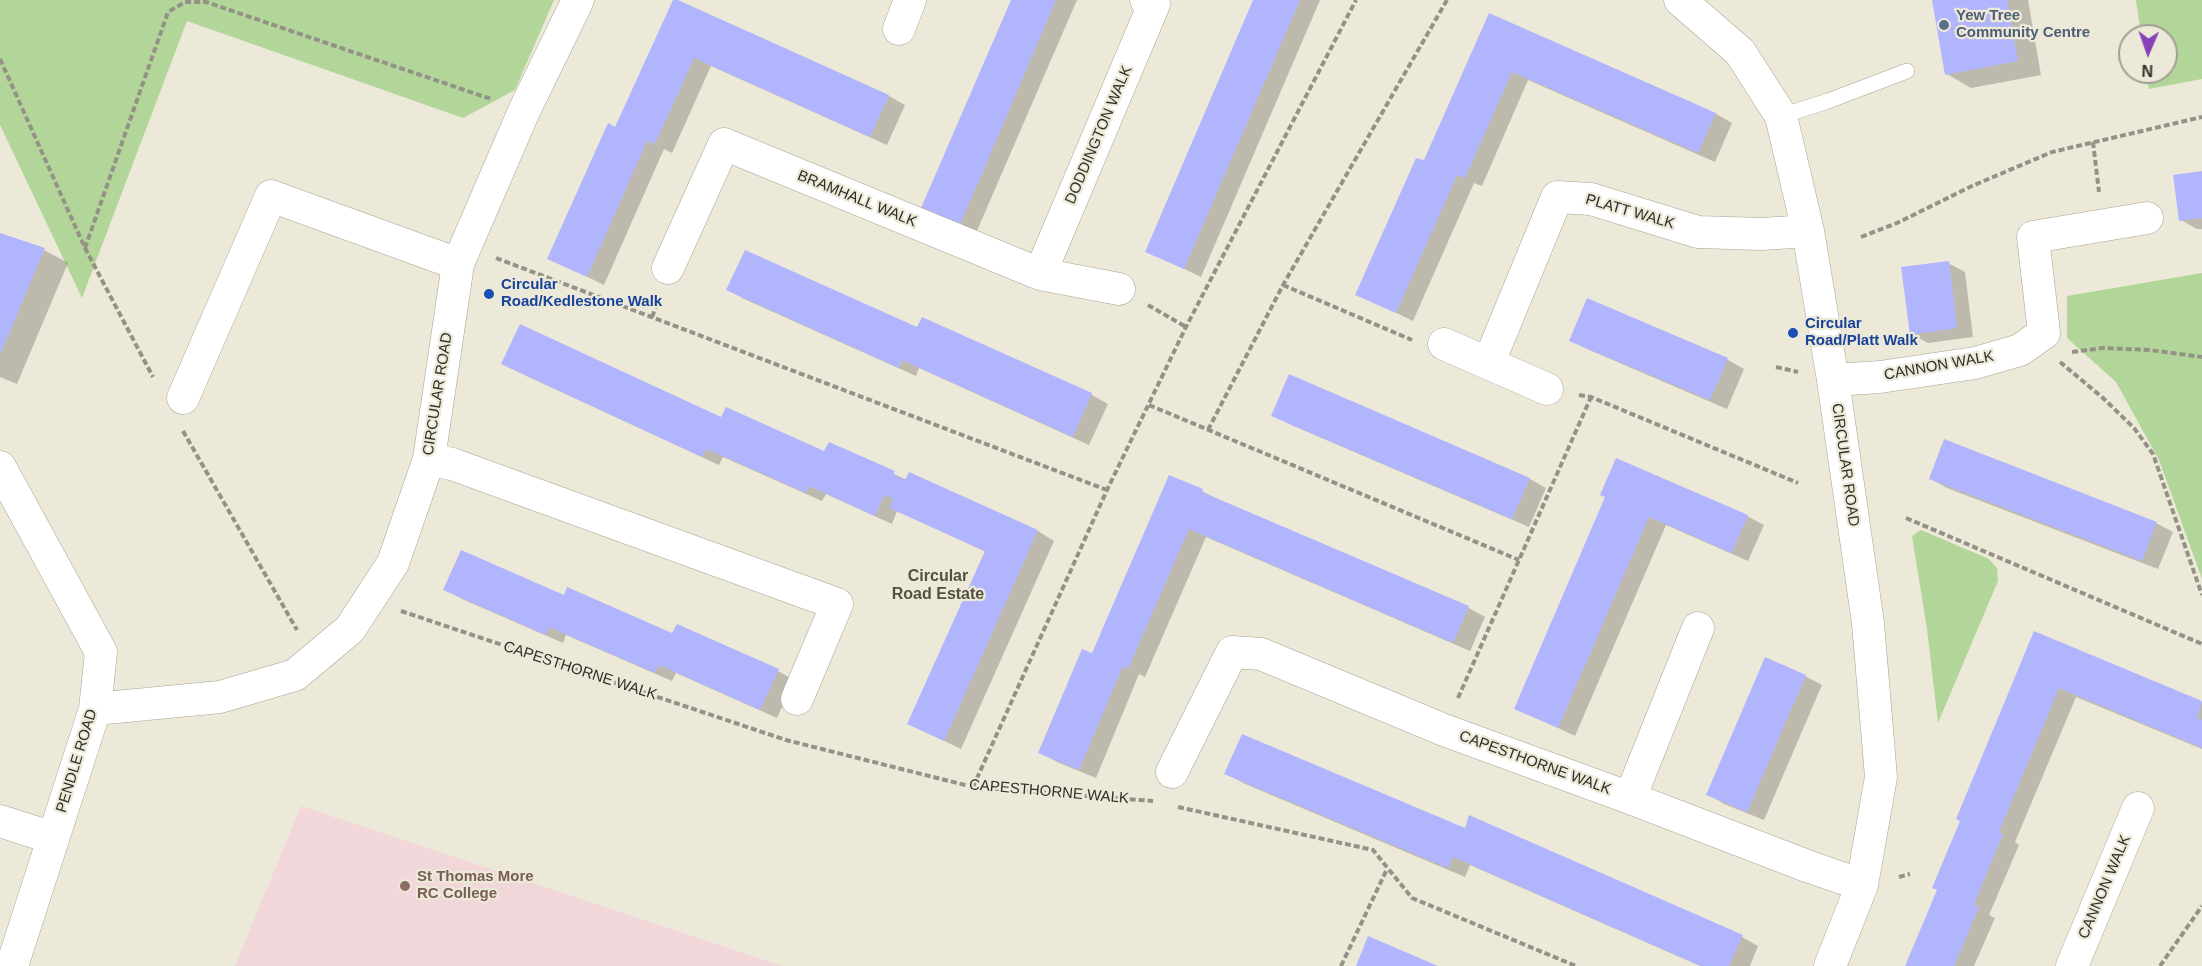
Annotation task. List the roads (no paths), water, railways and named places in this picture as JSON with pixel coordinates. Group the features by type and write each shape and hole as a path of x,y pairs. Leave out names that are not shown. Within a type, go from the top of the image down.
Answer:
{"street":[{"name":"CIRCULAR ROAD","path":"94,709 220,697 295,675 350,629 393,563 429,459 462,254 524,111 578,0"},
{"path":"899,28 910,0"},
{"name":"DODDINGTON WALK","path":"1040,274 1154,4 1146,0"},
{"name":"CIRCULAR ROAD","path":"1680,0 1740,52 1782,116 1808,231 1833,380 1868,622 1881,777 1862,885 1830,966"},
{"name":"BRAMHALL WALK","path":"668,268 724,144 1040,274 1119,289"},
{"path":"183,398 271,196 462,254"},
{"name":"PLATT WALK","path":"1489,362 1557,197 1591,198 1698,232 1762,234 1808,231"},
{"name":"CANNON WALK","path":"1833,380 1880,377 1975,363 2020,350 2044,333 2033,237 2147,218"},
{"path":"1444,344 1547,389"},
{"path":"429,459 452,464 837,604 797,699"},
{"name":"PENDLE ROAD","path":"0,467 100,652 94,709 12,966"},
{"path":"1630,798 1698,628"},
{"name":"CAPESTHORNE WALK","path":"1172,771 1232,652 1261,654 1444,730 1862,885"},
{"name":"CANNON WALK","path":"2072,966 2138,808"},
{"path":"0,821 53,838"}],"lane":[{"path":"1782,116 1906,71"}],"place":[{"name":"Yew Tree Community Centre","path":"1944,25"},
{"name":"Circular Road/Kedlestone Walk","path":"489,294"},
{"name":"Circular Road/Platt Walk","path":"1793,333"},
{"name":"St Thomas More RC College","path":"405,886"}],"district":[{"name":"Circular Road Estate","path":"938,586"}]}
